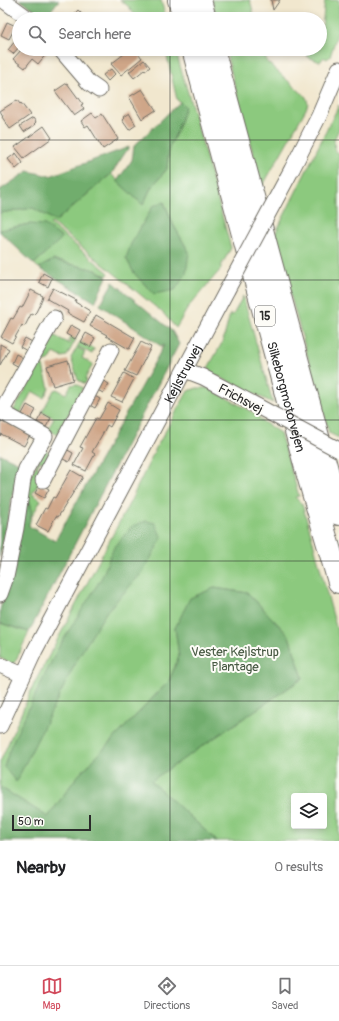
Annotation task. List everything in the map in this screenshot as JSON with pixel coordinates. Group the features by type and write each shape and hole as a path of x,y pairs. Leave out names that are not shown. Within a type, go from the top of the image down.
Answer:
{"highway":[{"path":"179,0 183,12"},
{"path":"200,0 203,12"},
{"name":"Silkeborgmotorvejen","path":"195,56 307,472 339,582"},
{"name":"Silkeborgmotorvejen","path":"215,56 339,514"}],"street":[{"path":"3,0 19,12"},
{"path":"66,56 90,83 99,90"},
{"name":"Kejlstrupvej","path":"0,726 35,650 292,169 319,116 339,69"},
{"path":"0,594 6,577 16,528 23,480 26,470 45,436 1,411 54,318"},
{"path":"43,480 111,350"},
{"name":"Frichsvej","path":"185,370 203,377 339,450"},
{"path":"42,442 59,448"},
{"path":"0,665 23,675"}],"green space":[{"path":"20,0 59,0 50,12 38,12"},
{"path":"120,0 161,0 164,12 133,12"},
{"path":"212,0 250,0 253,12 215,12"},
{"path":"325,0 339,0 339,28 330,57 326,59 324,57 320,62 307,56 327,56 327,12 324,12"},
{"path":"167,56 177,56 231,248 221,266 221,269 189,306 176,328 163,313 52,223 50,224 109,273 107,276 96,270 53,260 39,268 34,264 61,238 29,224 0,230 0,213 33,208 56,221 111,174 143,205 151,188 167,169 169,148 178,129 180,102 177,100","holes":["164,202 174,226 189,252 154,294 134,273 126,258"]},
{"path":"227,56 265,56 267,62 306,97 308,103 262,187"},
{"path":"180,102 185,106 178,129 169,148 167,169 151,188 143,205 117,181 132,160 134,146"},
{"path":"339,105 339,129 334,140 335,151 339,153 339,438 329,433 274,236"},
{"path":"129,147 112,173 56,221 33,208 0,213 0,190 28,171 50,176"},
{"path":"164,202 174,226 189,252 186,274 175,290 154,294 134,273 126,258 131,244 153,206"},
{"path":"29,224 45,225 62,238 34,264 0,232 0,230"},
{"path":"53,260 96,270 107,277 95,302 39,268"},
{"path":"113,282 172,331 179,344 29,632 0,623 0,611 24,502 28,498 31,505 32,512 29,526 55,541 164,345 161,346 100,305"},
{"path":"243,296 273,403 211,373 208,368 223,341 230,314 233,315"},
{"path":"53,335 70,344 71,342 68,341 71,337 76,339 67,356 62,357 54,353 49,361 45,362 38,358 40,355 42,356"},
{"path":"80,342 94,349 92,354 79,347 78,348 85,352 82,358 93,364 85,379 87,380 85,384 78,380 71,358"},
{"path":"35,363 43,366 49,388 44,398 32,391 20,414 13,411 26,389 19,385 20,383 26,385 35,367"},
{"path":"76,384 83,388 57,435 48,429 54,418 42,412 54,390 57,389 66,394 71,385"},
{"path":"197,388 209,388 259,416 259,419 280,433 299,496 295,497 302,504 339,638 339,841 217,841 150,781 303,678 289,636 248,593 214,588 175,628 179,656 169,681 76,778 48,817 0,787 0,762 34,684 131,500 156,448 188,391"},
{"path":"44,450 49,453 45,463 40,461 37,467 41,470 40,481 32,494 41,500 30,520 32,511 25,487"},
{"path":"0,454 19,463 0,557"},
{"path":"146,521 155,523 162,538 143,572 107,611 79,656 16,782 4,767 11,745 57,650 102,577 113,549 132,526"},
{"name":"Vester Kejlstrup Plantage","path":"214,588 248,593 289,636 303,678 151,781 217,841 0,841 0,787 48,817 76,778 169,681 179,656 175,628 190,598"},
{"path":"0,623 29,632 13,664 0,658"}],"building":[{"path":"271,0 280,0 273,10"},
{"path":"7,22 12,24 12,33 9,39 1,35"},
{"path":"12,45 12,53 8,50"},
{"path":"16,56 45,56 38,64 32,59 25,68 13,59"},
{"path":"121,56 140,56 142,58 121,75 111,64"},
{"path":"144,60 150,67 134,78 129,72"},
{"path":"111,69 115,74 108,81 103,75"},
{"path":"67,83 83,104 81,105 84,109 74,116 55,91"},
{"path":"142,89 156,110 142,119 129,97"},
{"path":"17,100 30,115 10,129 0,111"},
{"path":"92,113 96,118 102,114 118,139 103,149 88,125 85,127 81,121"},
{"path":"129,113 136,125 129,130 122,120 124,118 123,117"},
{"path":"33,118 36,122 34,124 35,125 24,132 20,126"},
{"path":"44,126 52,138 24,158 15,147"},
{"path":"16,153 23,163 16,169 8,159"},
{"path":"43,273 52,278 48,287 39,282"},
{"path":"53,288 76,300 75,302 90,311 84,322 67,313 68,311 47,299"},
{"path":"31,290 43,296 42,300 36,312 33,315 31,314 24,327 22,325 12,343 1,337 11,318 13,319 20,307 22,308"},
{"path":"96,315 135,338 129,349 90,326"},
{"path":"71,325 80,330 75,339 66,334"},
{"path":"86,333 95,338 90,347 81,342"},
{"path":"25,338 34,343 29,352 20,347"},
{"path":"141,342 151,347 136,376 125,371"},
{"path":"0,344 9,349 0,365"},
{"path":"16,354 25,359 21,368 12,363"},
{"path":"68,360 73,380 53,386 47,366"},
{"path":"124,373 134,379 122,402 111,397"},
{"path":"100,379 109,384 103,393 94,388"},
{"path":"91,394 100,399 95,408 86,403"},
{"path":"108,403 119,410 110,427 107,425 92,452 95,454 86,471 74,465 83,448 80,447 96,418 99,419"},
{"path":"27,405 36,410 31,419 22,414"},
{"path":"42,413 51,418 46,427 37,422"},
{"path":"0,421 6,424 7,422 30,435 24,446 1,434 0,436"},
{"path":"64,448 73,453 69,462 59,457"},
{"path":"71,470 83,477 58,517 56,516 48,531 36,525 45,508 47,509 53,497 55,498"},
{"path":"40,484 49,489 44,498 35,493"}]}
